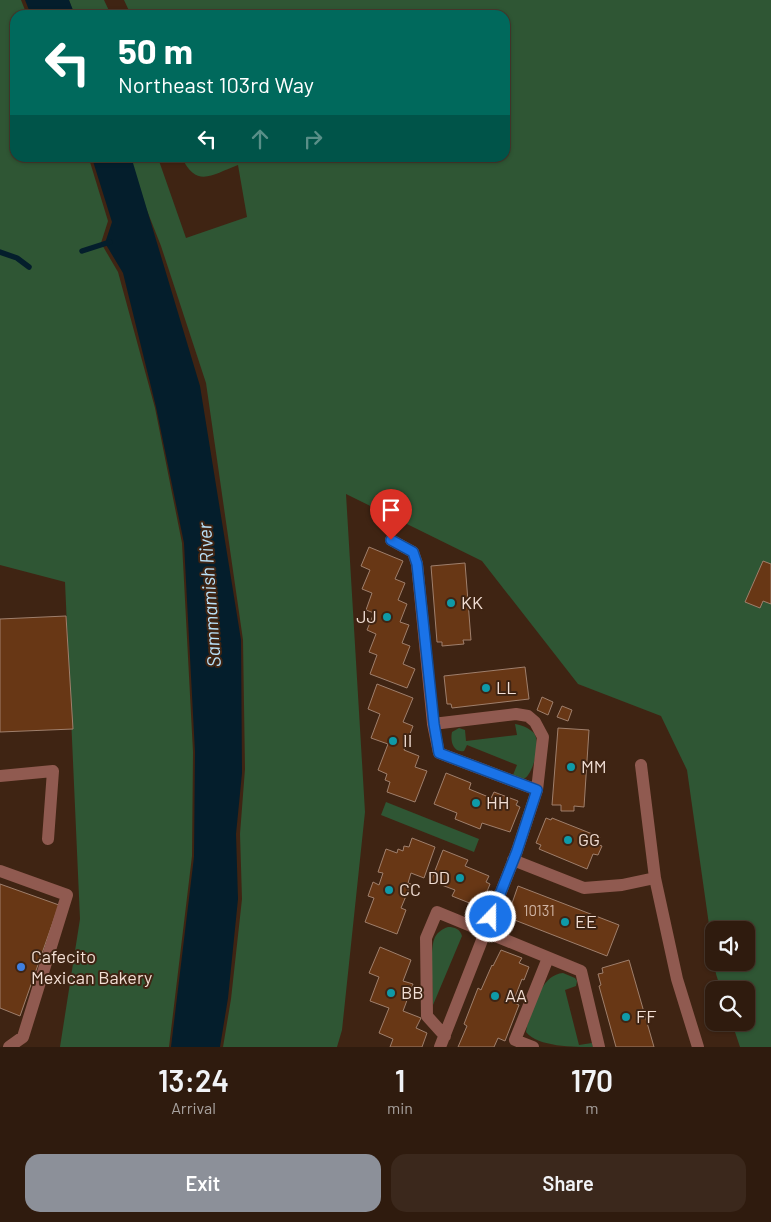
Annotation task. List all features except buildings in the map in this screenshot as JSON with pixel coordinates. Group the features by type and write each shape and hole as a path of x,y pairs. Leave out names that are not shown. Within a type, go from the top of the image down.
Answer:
{"street":[{"path":"391,540 413,552 417,564 434,724 439,753 537,790"},
{"path":"434,724 516,714 528,716 535,722 543,736 537,790 513,860 442,1041"},
{"path":"641,765 655,878 677,979 698,1047"},
{"path":"0,776 53,771 48,839"},
{"path":"513,860 584,888 604,888 655,878"},
{"path":"0,872 67,896 24,1038 9,1047"},
{"path":"442,1041 427,1016 426,938 437,912 581,971 599,1047"},
{"path":"533,1047 515,1040 548,958"}],"green space":[{"path":"0,0 21,0 25,10 10,10 10,162 90,162 108,221 101,243 118,272 155,408 182,543 193,752 192,856 169,1047 60,1047 80,919 65,582 0,565"},
{"path":"69,0 104,0 109,10 72,10"},
{"path":"124,0 771,0 771,1047 740,1047 735,1031 755,1031 755,981 718,981 715,971 755,971 755,921 708,921 687,770 661,716 578,684 482,561 346,494 365,812 342,1030 337,1047 223,1047 231,999 242,899 240,834 245,769 243,640 206,383 161,246 130,162 159,162 186,238 247,217 238,165 213,175 200,176 188,168 184,162 510,162 510,10 129,10"},
{"path":"515,724 523,726 534,733 537,743 531,771 524,779 513,775 517,765 467,745 464,751 457,750 453,746 452,732 459,728 465,730 466,741 517,735"},
{"path":"386,802 479,839 474,852 381,815"},
{"path":"448,927 457,929 462,936 433,1005 433,943 437,934"},
{"path":"563,973 575,978 577,981 576,986 565,990 579,1045 592,1043 593,1047 547,1043 539,1041 526,1032 539,993 549,979"}],"water":[{"path":"25,0 69,0 73,10 29,10"},
{"name":"Sammamish River","path":"93,162 132,162 200,386 241,640 242,773 236,834 238,899 228,998 220,1047 171,1047 194,857 195,752 184,543 156,407 123,273 105,243 112,222"}],"waterway":[{"path":"82,251 110,242"},
{"path":"0,252 17,258 29,267"}],"place":[{"name":"KK","path":"451,603"},
{"name":"JJ","path":"387,617"},
{"name":"LL","path":"486,688"},
{"name":"II","path":"393,741"},
{"name":"MM","path":"571,767"},
{"name":"HH","path":"476,803"},
{"name":"GG","path":"568,840"},
{"name":"DD","path":"460,878"},
{"name":"CC","path":"389,890"},
{"name":"EE","path":"565,922"},
{"name":"Cafecito Mexican Bakery","path":"21,967"},
{"name":"BB","path":"391,993"},
{"name":"AA","path":"495,996"},
{"name":"FF","path":"626,1017"}],"route":[{"path":"391,540 413,552 417,564 434,724 439,753 537,790 517,851 491,917"}]}
